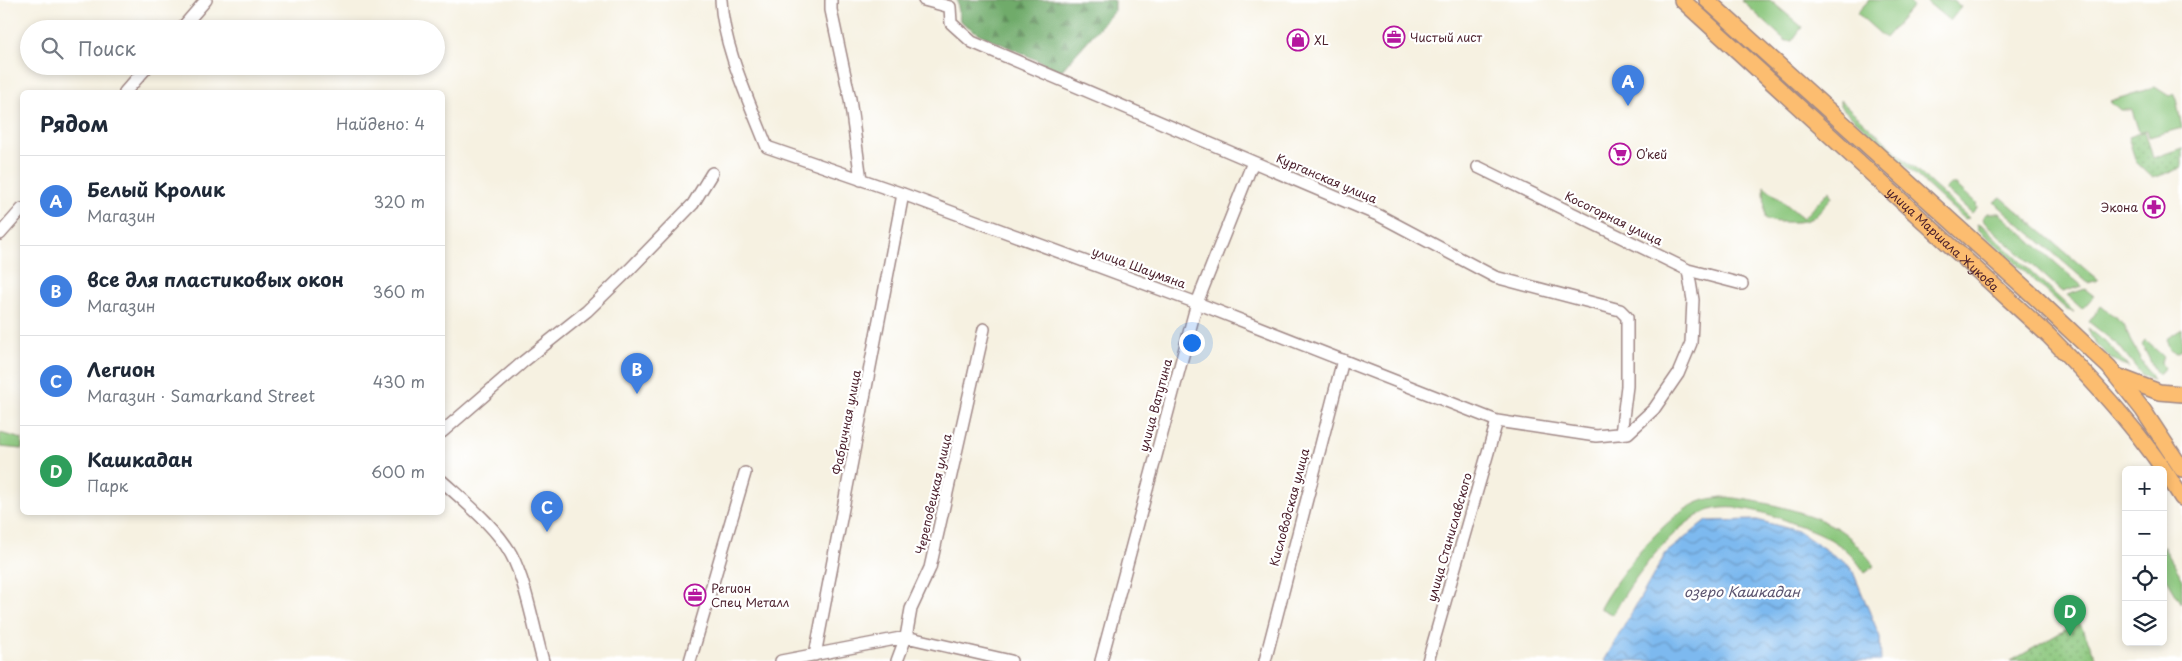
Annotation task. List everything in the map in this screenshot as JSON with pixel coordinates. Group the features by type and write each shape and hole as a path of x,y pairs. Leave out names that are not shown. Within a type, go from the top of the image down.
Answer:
{"main road":[{"name":"улица Маршала Жукова","path":"1682,0 2048,335 2092,379 2160,461 2182,498"},
{"name":"улица Маршала Жукова","path":"1707,0 2037,299 2115,375 2142,410 2182,469"},
{"path":"2115,375 2159,392 2182,394"}],"street":[{"path":"189,20 206,0"},
{"name":"улица Шаумяна","path":"721,0 722,19 743,84 767,147 904,194 1197,303 1497,421 1596,436 1624,434"},
{"path":"831,0 831,10 850,99 861,180"},
{"name":"Курганская улица","path":"924,0 950,8 951,23 972,42 1380,216 1495,277 1620,310 1627,318 1628,345 1624,434"},
{"path":"127,90 140,75"},
{"name":"улица Ватутина","path":"1101,661 1197,303 1253,162"},
{"name":"Косогорная улица","path":"1478,166 1688,270 1742,284"},
{"path":"445,429 516,367 587,311 630,270 693,204 712,173"},
{"name":"Фабричная улица","path":"815,655 904,194"},
{"path":"0,234 20,211"},
{"path":"1624,434 1654,408 1678,374 1691,343 1693,300 1688,270"},
{"name":"Череповецкая улица","path":"897,661 906,637 911,609 930,568 984,329"},
{"name":"Кисловодская улица","path":"1265,661 1343,360"},
{"name":"улица Станиславского","path":"1428,661 1497,421"},
{"path":"690,661 744,472"},
{"path":"445,484 484,519 511,554 522,584 543,661"},
{"path":"781,661 906,637 1011,661"}],"green space":[{"path":"957,0 1114,0 1114,11 1061,71 979,34 960,21"},
{"path":"1741,0 1770,0 1802,27 1792,41 1786,41"},
{"path":"1869,0 1907,0 1913,6 1885,38 1857,13"},
{"path":"1928,0 1953,0 1961,7 1950,21 1927,2"},
{"path":"2155,87 2169,96 2175,94 2182,128 2149,137 2147,130 2139,132 2132,110 2120,110 2110,101"},
{"path":"1840,100 1969,218 1964,219 1840,106"},
{"path":"2145,131 2153,158 2182,148 2182,168 2153,178 2136,162 2128,137"},
{"path":"1950,184 1955,184 1976,203 1977,208 1972,213 1945,189"},
{"path":"1764,186 1803,218 1830,190 1832,197 1808,220 1774,222 1765,218"},
{"path":"2001,197 2098,280 2088,283 1994,202"},
{"path":"1987,213 1999,213 2082,286 2063,292 1985,223 1982,218"},
{"path":"1977,224 1983,226 2074,312 2067,310 1979,230"},
{"path":"2085,289 2094,296 2082,309 2067,295"},
{"path":"2101,306 2124,324 2130,340 2153,381 2142,375 2119,346 2089,322"},
{"path":"2088,328 2111,347 2129,368 2110,357 2099,347 2090,335"},
{"path":"2182,329 2182,350 2177,353 2170,350 2166,339"},
{"path":"2145,340 2163,356 2161,363 2164,368 2159,375 2156,373 2142,344"},
{"path":"0,433 20,438 20,449 0,447"},
{"path":"1722,497 1751,500 1800,512 1829,523 1859,546 1875,566 1865,573 1851,555 1835,542 1816,532 1776,517 1745,509 1714,509 1685,524 1670,538 1630,586 1613,615 1600,608 1630,564 1671,520 1685,509 1699,502"},
{"path":"2167,553 2182,578 2182,604 2167,579"},
{"path":"2079,622 2098,661 2011,661"}],"water":[{"name":"озеро Кашкадан","path":"1757,520 1798,531 1851,567 1880,637 1881,661 1604,661 1666,553 1706,521"}],"place":[{"name":"Чистый лист","path":"1394,37"},
{"name":"XL","path":"1298,40"},
{"name":"Белый Кролик","path":"1628,106"},
{"name":"О’кей","path":"1620,154"},
{"name":"Экона","path":"2154,207"},
{"name":"все для пластиковых окон","path":"637,394"},
{"name":"Легион","path":"547,532"},
{"name":"Регион Спец Металл","path":"695,595"},
{"name":"Кашкадан","path":"2070,636"}]}
